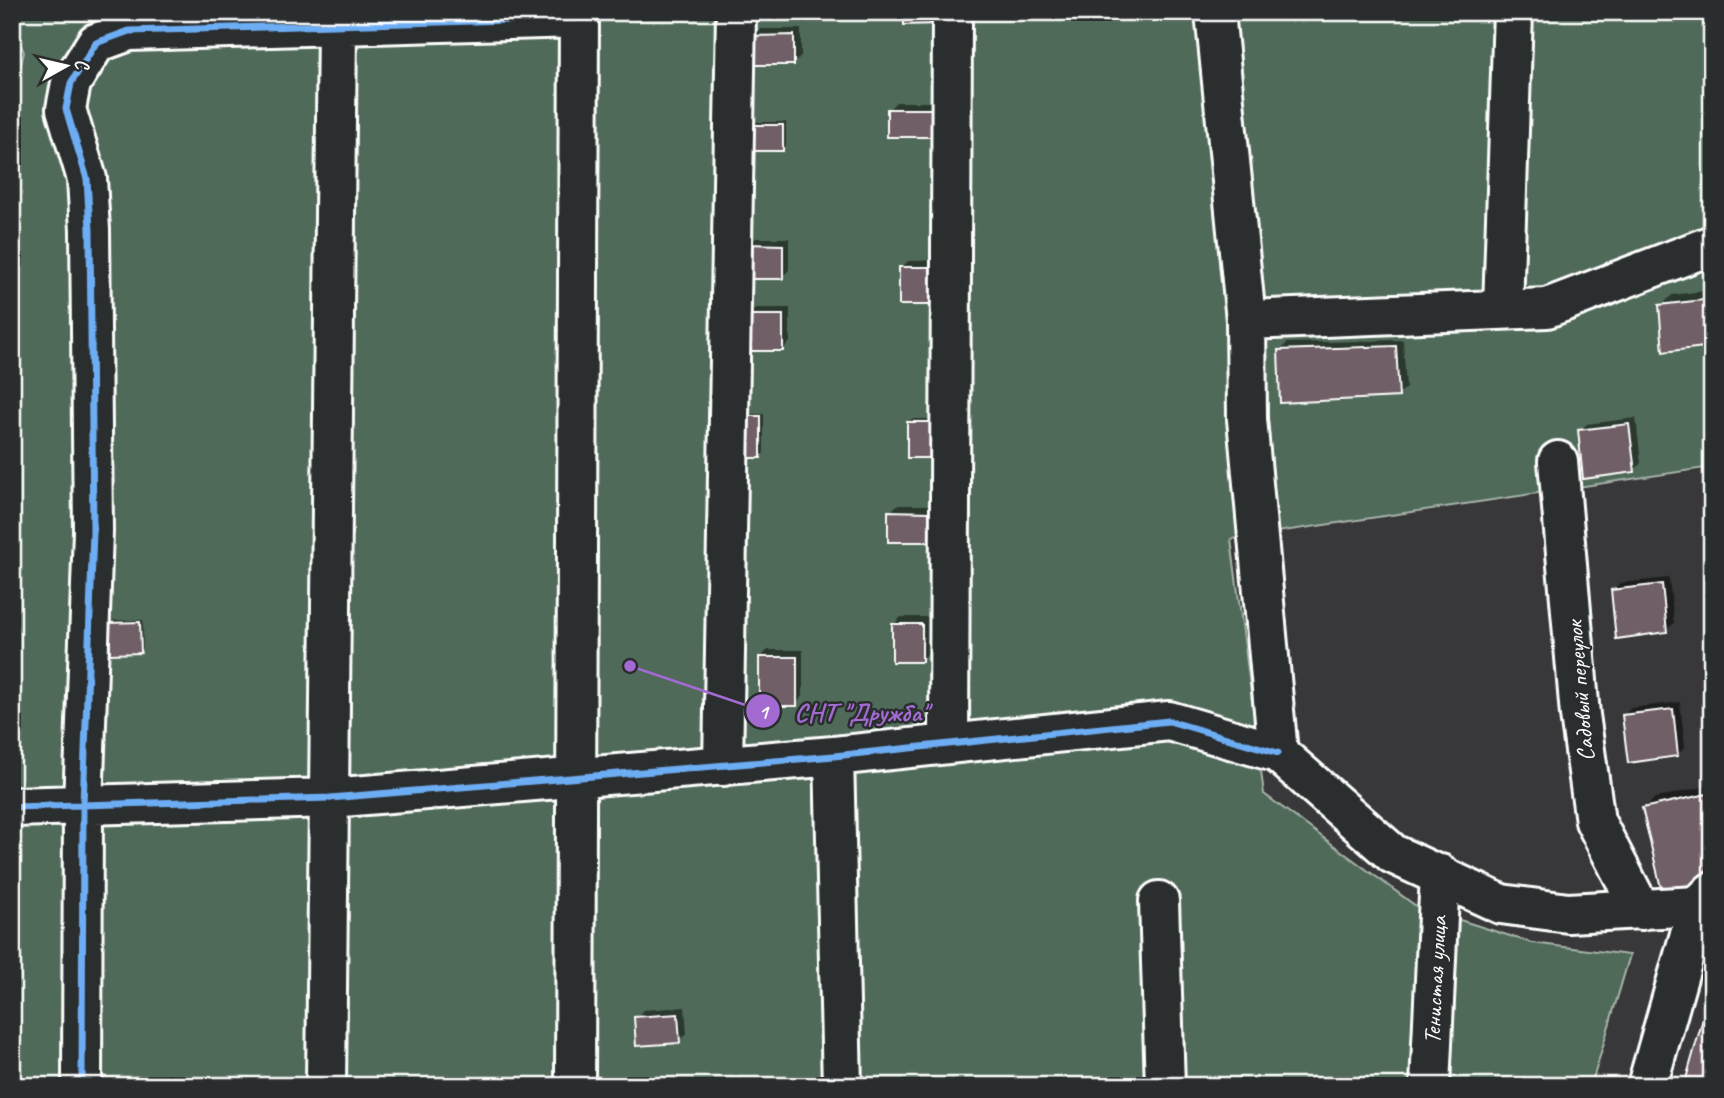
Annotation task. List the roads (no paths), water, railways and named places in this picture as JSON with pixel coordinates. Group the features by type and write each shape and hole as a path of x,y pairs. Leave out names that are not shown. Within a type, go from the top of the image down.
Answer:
{"street":[{"path":"723,765 736,12"},
{"path":"949,744 952,12"},
{"path":"1215,12 1246,320 1247,419 1278,753"},
{"path":"1503,309 1513,12"},
{"path":"82,1086 83,805 93,531 90,230 87,179 66,108 71,83 96,43 129,31 579,15 575,1086"},
{"path":"326,1086 337,25"},
{"path":"1246,320 1547,308 1712,245"},
{"name":"Садовый переулок","path":"1559,461 1580,715 1595,821 1641,910"},
{"path":"12,807 330,798 834,756 1168,721 1278,753 1393,854 1501,904 1568,913 1641,910 1705,899 1647,1086"},
{"path":"834,756 842,1086"},
{"name":"Тенистая улица","path":"1430,1086 1440,874"},
{"path":"1159,901 1165,1086"}],"place":[{"name":"СНТ \"Дружба\"","path":"630,666"}]}
